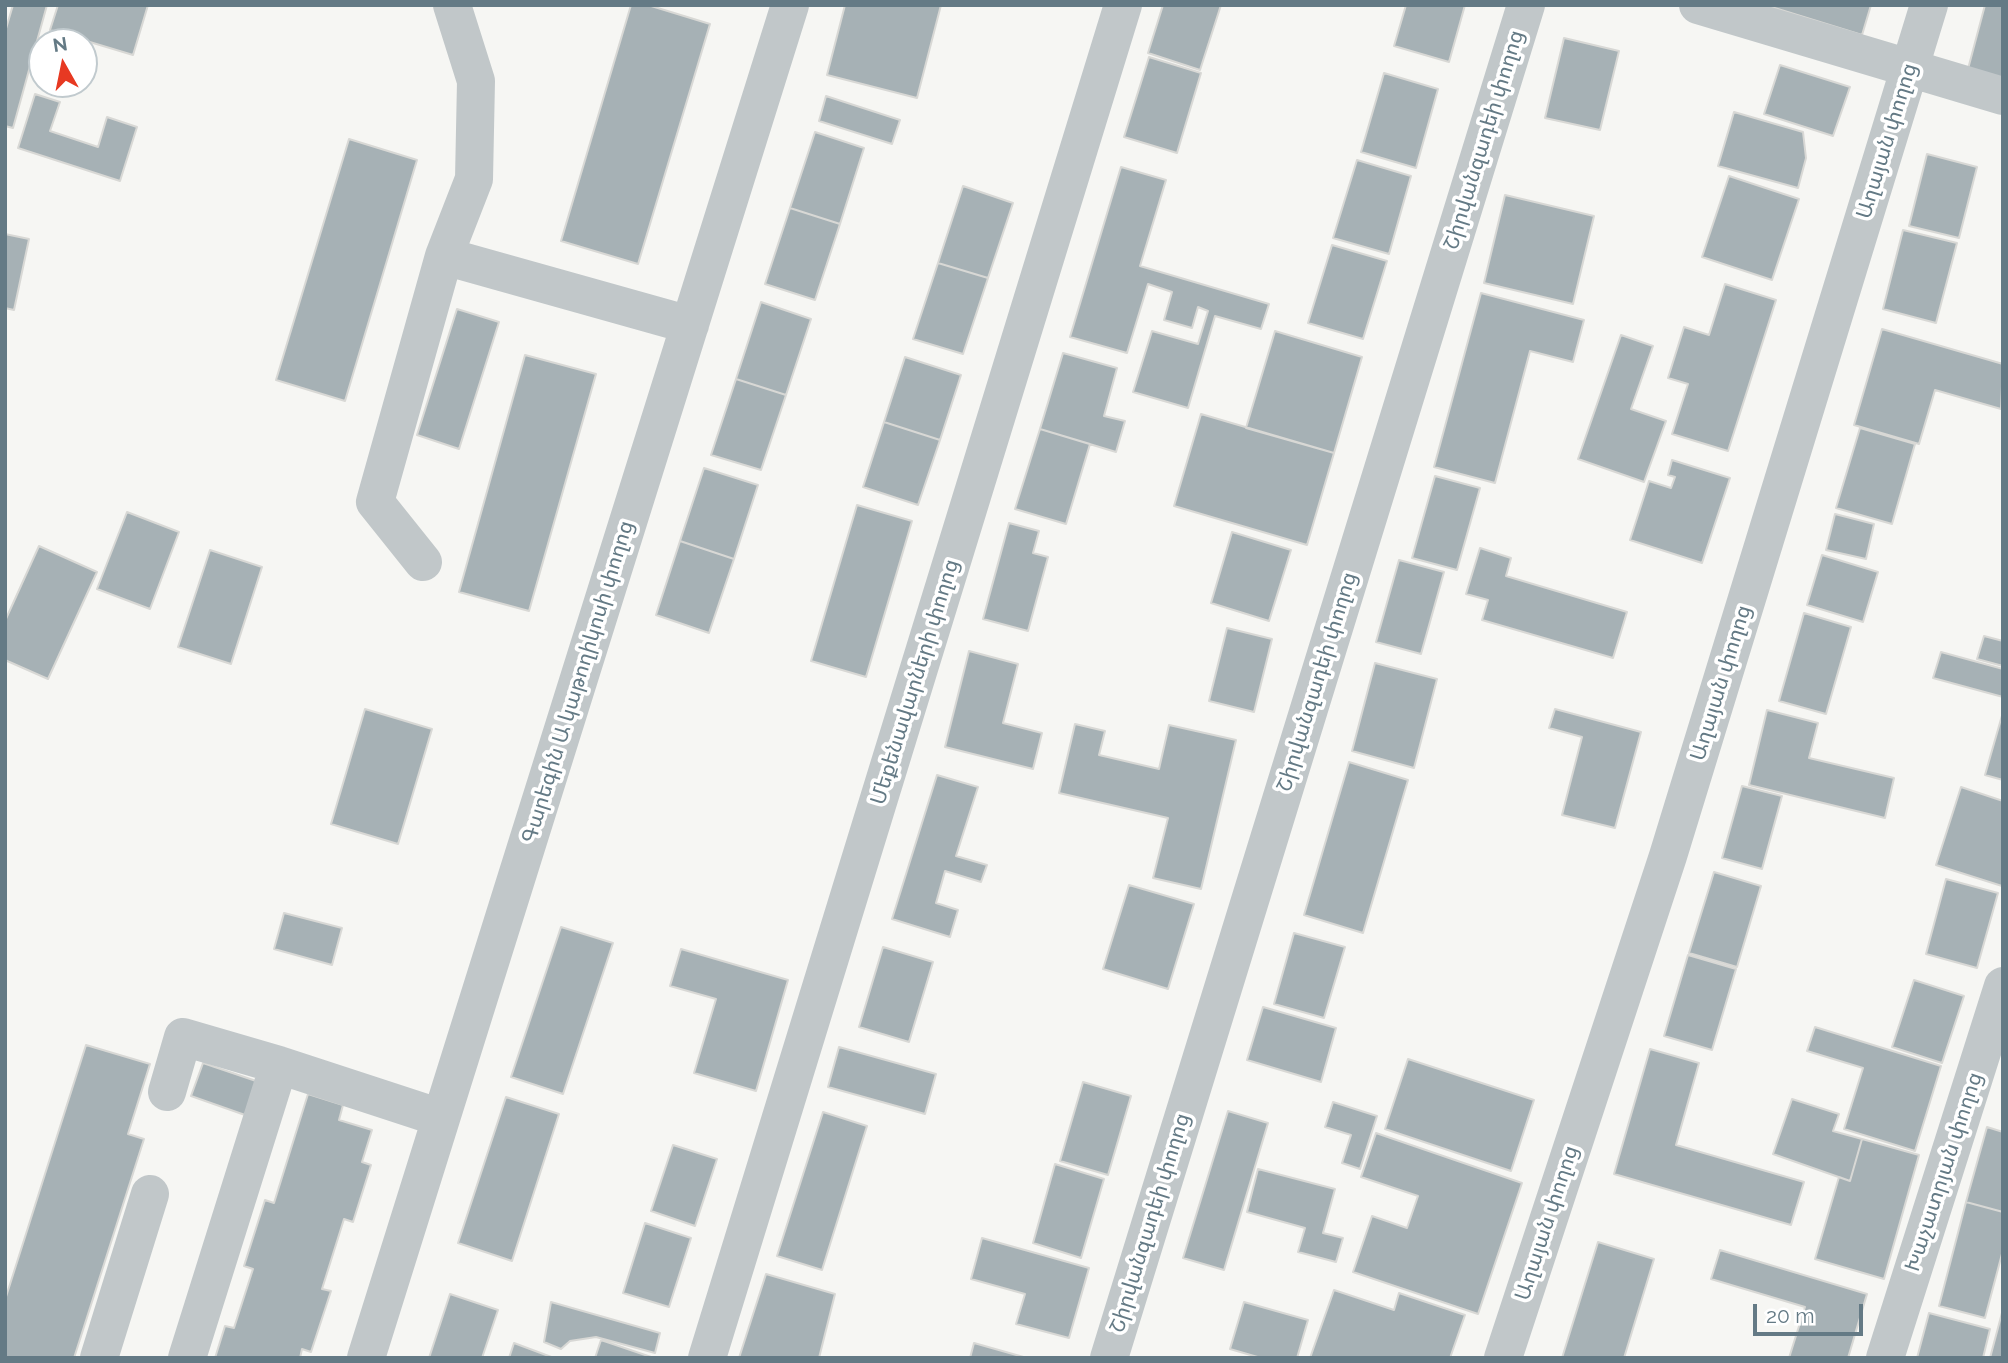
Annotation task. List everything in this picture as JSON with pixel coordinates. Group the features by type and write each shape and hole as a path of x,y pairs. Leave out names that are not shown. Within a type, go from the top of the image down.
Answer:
{"street":[{"path":"423,562 375,502 444,256 474,178 476,80 452,5"},
{"name":"Գարեգին Ա կաթողիկոսի փողոց","path":"366,1358 790,5"},
{"name":"Մեքենավարների փողոց","path":"707,1358 1123,5"},
{"name":"Շիրվանզադեի փողոց","path":"1109,1358 1526,5"},
{"path":"1698,5 2003,96"},
{"name":"Աղայան փողոց","path":"1503,1358 1668,856 1929,5"},
{"path":"444,256 690,325"},
{"name":"Խաչատրյան փողոց","path":"1885,1358 2003,986"},
{"path":"167,1093 183,1037 441,1118"},
{"path":"187,1358 279,1065"},
{"path":"99,1358 150,1194"}],"building":[{"path":"13,5 47,5 41,28 28,28 28,74 13,128 5,126 5,32"},
{"path":"58,5 148,5 133,55 98,44 98,28 51,28"},
{"path":"631,5 648,5 710,24 638,264 561,241"},
{"path":"845,5 941,5 917,98 827,75"},
{"path":"1163,5 1221,5 1200,70 1148,53"},
{"path":"1406,5 1465,5 1449,62 1394,46"},
{"path":"1765,5 1871,5 1862,35"},
{"path":"1985,5 2003,5 2003,78 1968,69"},
{"path":"1564,38 1619,51 1600,130 1545,118"},
{"path":"1149,57 1201,73 1177,153 1124,137"},
{"path":"1780,65 1850,87 1833,136 1764,114"},
{"path":"1384,73 1438,89 1416,168 1361,152"},
{"path":"826,96 900,120 892,144 819,121"},
{"path":"34,98 60,102 50,131 98,147 107,117 137,127 120,181 18,148"},
{"path":"1734,112 1803,132 1806,158 1798,188 1718,166"},
{"path":"815,132 864,148 840,224 790,208"},
{"path":"349,139 417,160 345,401 276,380"},
{"path":"1927,154 1977,167 1959,238 1909,226"},
{"path":"1357,160 1411,176 1389,254 1333,238"},
{"path":"1121,167 1166,180 1140,266 1269,304 1261,329 1215,316 1188,408 1133,392 1152,331 1198,344 1208,311 1198,307 1192,328 1164,320 1172,292 1148,284 1127,353 1070,337"},
{"path":"1729,176 1799,199 1772,280 1702,257"},
{"path":"963,186 1013,203 988,278 938,263"},
{"path":"1505,195 1594,216 1573,304 1484,283"},
{"path":"790,208 840,224 815,300 765,284"},
{"path":"1903,230 1957,243 1936,323 1883,309"},
{"path":"5,234 29,239 14,310 5,308"},
{"path":"1332,245 1387,261 1363,339 1308,323"},
{"path":"938,263 988,278 963,354 913,339"},
{"path":"1725,284 1776,300 1728,451 1672,434 1688,384 1668,378 1684,327 1709,335"},
{"path":"1481,293 1584,320 1573,362 1530,351 1495,483 1434,467"},
{"path":"761,302 811,319 786,395 736,379"},
{"path":"457,309 499,322 459,449 417,435"},
{"path":"1882,329 2003,364 2001,409 1935,390 1919,444 1854,425"},
{"path":"1275,331 1362,357 1334,453 1246,428"},
{"path":"1621,335 1653,346 1631,409 1666,421 1644,482 1578,459"},
{"path":"1063,353 1117,368 1104,416 1125,421 1116,452 1040,429"},
{"path":"525,355 596,374 529,611 459,592"},
{"path":"905,357 961,375 940,440 884,422"},
{"path":"736,379 786,395 761,470 711,455"},
{"path":"1201,414 1334,453 1307,545 1174,506"},
{"path":"884,422 940,440 918,505 863,487"},
{"path":"1860,428 1915,444 1892,524 1836,508"},
{"path":"1040,429 1090,444 1066,524 1015,509"},
{"path":"1672,460 1730,478 1702,563 1630,540 1649,481 1671,488 1675,477 1668,475"},
{"path":"704,468 758,485 734,559 680,541"},
{"path":"1435,476 1480,488 1457,570 1412,558"},
{"path":"857,505 912,521 866,677 811,661"},
{"path":"127,512 179,532 150,609 97,589"},
{"path":"1835,514 1874,524 1866,559 1826,550"},
{"path":"1009,523 1039,531 1033,553 1048,557 1028,631 983,619"},
{"path":"1232,532 1291,550 1269,621 1211,603"},
{"path":"680,541 734,559 709,633 656,615"},
{"path":"39,546 97,572 48,679 5,660 5,621"},
{"path":"1480,548 1511,558 1506,576 1627,612 1613,658 1482,620 1488,600 1466,594"},
{"path":"210,550 262,567 231,664 178,647"},
{"path":"1822,555 1878,572 1863,622 1807,605"},
{"path":"1399,560 1444,572 1421,654 1376,642"},
{"path":"1804,613 1851,627 1826,714 1779,701"},
{"path":"1227,628 1272,639 1254,712 1209,701"},
{"path":"1984,636 2003,641 2003,666 1977,659"},
{"path":"969,651 1018,664 1003,723 1042,733 1033,769 945,747"},
{"path":"1941,652 2003,669 2003,697 1933,678"},
{"path":"1375,663 1437,679 1414,768 1352,751"},
{"path":"365,709 432,729 398,844 331,824"},
{"path":"1555,709 1641,732 1615,828 1562,815 1582,737 1549,728"},
{"path":"1767,710 1818,723 1809,758 1894,778 1885,818 1749,785"},
{"path":"2003,712 2003,780 1985,775"},
{"path":"1075,724 1105,731 1099,755 1159,769 1169,725 1236,740 1201,889 1153,878 1168,818 1059,793"},
{"path":"1349,762 1408,780 1363,933 1304,915"},
{"path":"937,775 978,787 956,856 987,865 981,882 945,871 936,903 958,910 950,937 892,919"},
{"path":"1742,786 1782,796 1762,869 1722,858"},
{"path":"1961,787 2003,801 2002,886 1936,865"},
{"path":"1714,872 1761,886 1737,967 1689,953"},
{"path":"1946,879 1998,893 1977,968 1926,954"},
{"path":"1129,885 1194,904 1168,989 1103,969"},
{"path":"284,913 342,928 332,965 274,949"},
{"path":"561,927 613,943 563,1094 511,1077"},
{"path":"1294,933 1345,947 1324,1018 1274,1004"},
{"path":"883,947 933,962 909,1042 859,1027"},
{"path":"681,949 788,980 756,1091 694,1073 716,999 670,986"},
{"path":"1688,955 1736,969 1712,1050 1664,1036"},
{"path":"1914,980 1964,996 1942,1063 1892,1047"},
{"path":"1263,1007 1336,1028 1321,1082 1247,1060"},
{"path":"1815,1027 1941,1066 1915,1151 1844,1129 1863,1068 1807,1051"},
{"path":"86,1045 150,1064 128,1134 144,1139 74,1358 5,1358 5,1300"},
{"path":"839,1047 936,1074 925,1114 828,1087"},
{"path":"1650,1049 1699,1063 1676,1145 1804,1182 1791,1225 1614,1174"},
{"path":"1408,1059 1534,1100 1511,1171 1385,1129"},
{"path":"203,1063 256,1081 245,1115 191,1096"},
{"path":"1083,1082 1131,1096 1108,1175 1060,1161"},
{"path":"308,1094 343,1105 339,1120 372,1130 362,1162 371,1165 353,1222 344,1219 322,1289 331,1291 311,1352 302,1349 300,1358 215,1358 225,1326 234,1328 253,1269 244,1266 265,1200 274,1203"},
{"path":"506,1097 559,1114 512,1261 458,1243"},
{"path":"1792,1099 1839,1114 1833,1131 1862,1139 1850,1181 1773,1154"},
{"path":"1333,1102 1377,1116 1360,1169 1342,1163 1351,1135 1325,1127"},
{"path":"1228,1111 1268,1123 1224,1270 1183,1258"},
{"path":"823,1112 867,1126 822,1270 777,1256"},
{"path":"1987,1127 2003,1132 2003,1212 1966,1202"},
{"path":"1376,1133 1522,1183 1478,1314 1353,1272 1372,1216 1407,1228 1418,1196 1361,1177"},
{"path":"1862,1139 1919,1155 1884,1279 1815,1259 1839,1177 1850,1181"},
{"path":"673,1145 717,1159 695,1226 651,1211"},
{"path":"1055,1164 1104,1179 1081,1258 1033,1243"},
{"path":"1258,1169 1335,1189 1323,1233 1343,1238 1336,1262 1298,1252 1305,1228 1247,1212"},
{"path":"1966,1202 2003,1212 2003,1250 1985,1318 1939,1306"},
{"path":"645,1223 691,1238 669,1307 623,1293"},
{"path":"982,1238 1089,1268 1069,1338 1016,1324 1025,1294 971,1279"},
{"path":"1598,1242 1654,1259 1624,1358 1562,1358"},
{"path":"1720,1250 1867,1294 1848,1358 1789,1358 1805,1307 1711,1279"},
{"path":"766,1274 835,1294 819,1358 739,1358"},
{"path":"1334,1290 1394,1310 1399,1293 1465,1315 1450,1358 1310,1358"},
{"path":"450,1294 498,1310 482,1358 429,1358"},
{"path":"551,1302 660,1333 655,1353 596,1337 570,1341 561,1349 544,1342"},
{"path":"1244,1302 1308,1320 1297,1358 1261,1358 1230,1349"},
{"path":"2003,1309 2003,1358 1990,1358"},
{"path":"1929,1313 1990,1329 1983,1358 1917,1358"},
{"path":"601,1340 654,1358 595,1358"},
{"path":"514,1343 554,1358 509,1358"},
{"path":"974,1343 1027,1358 970,1358"}]}
